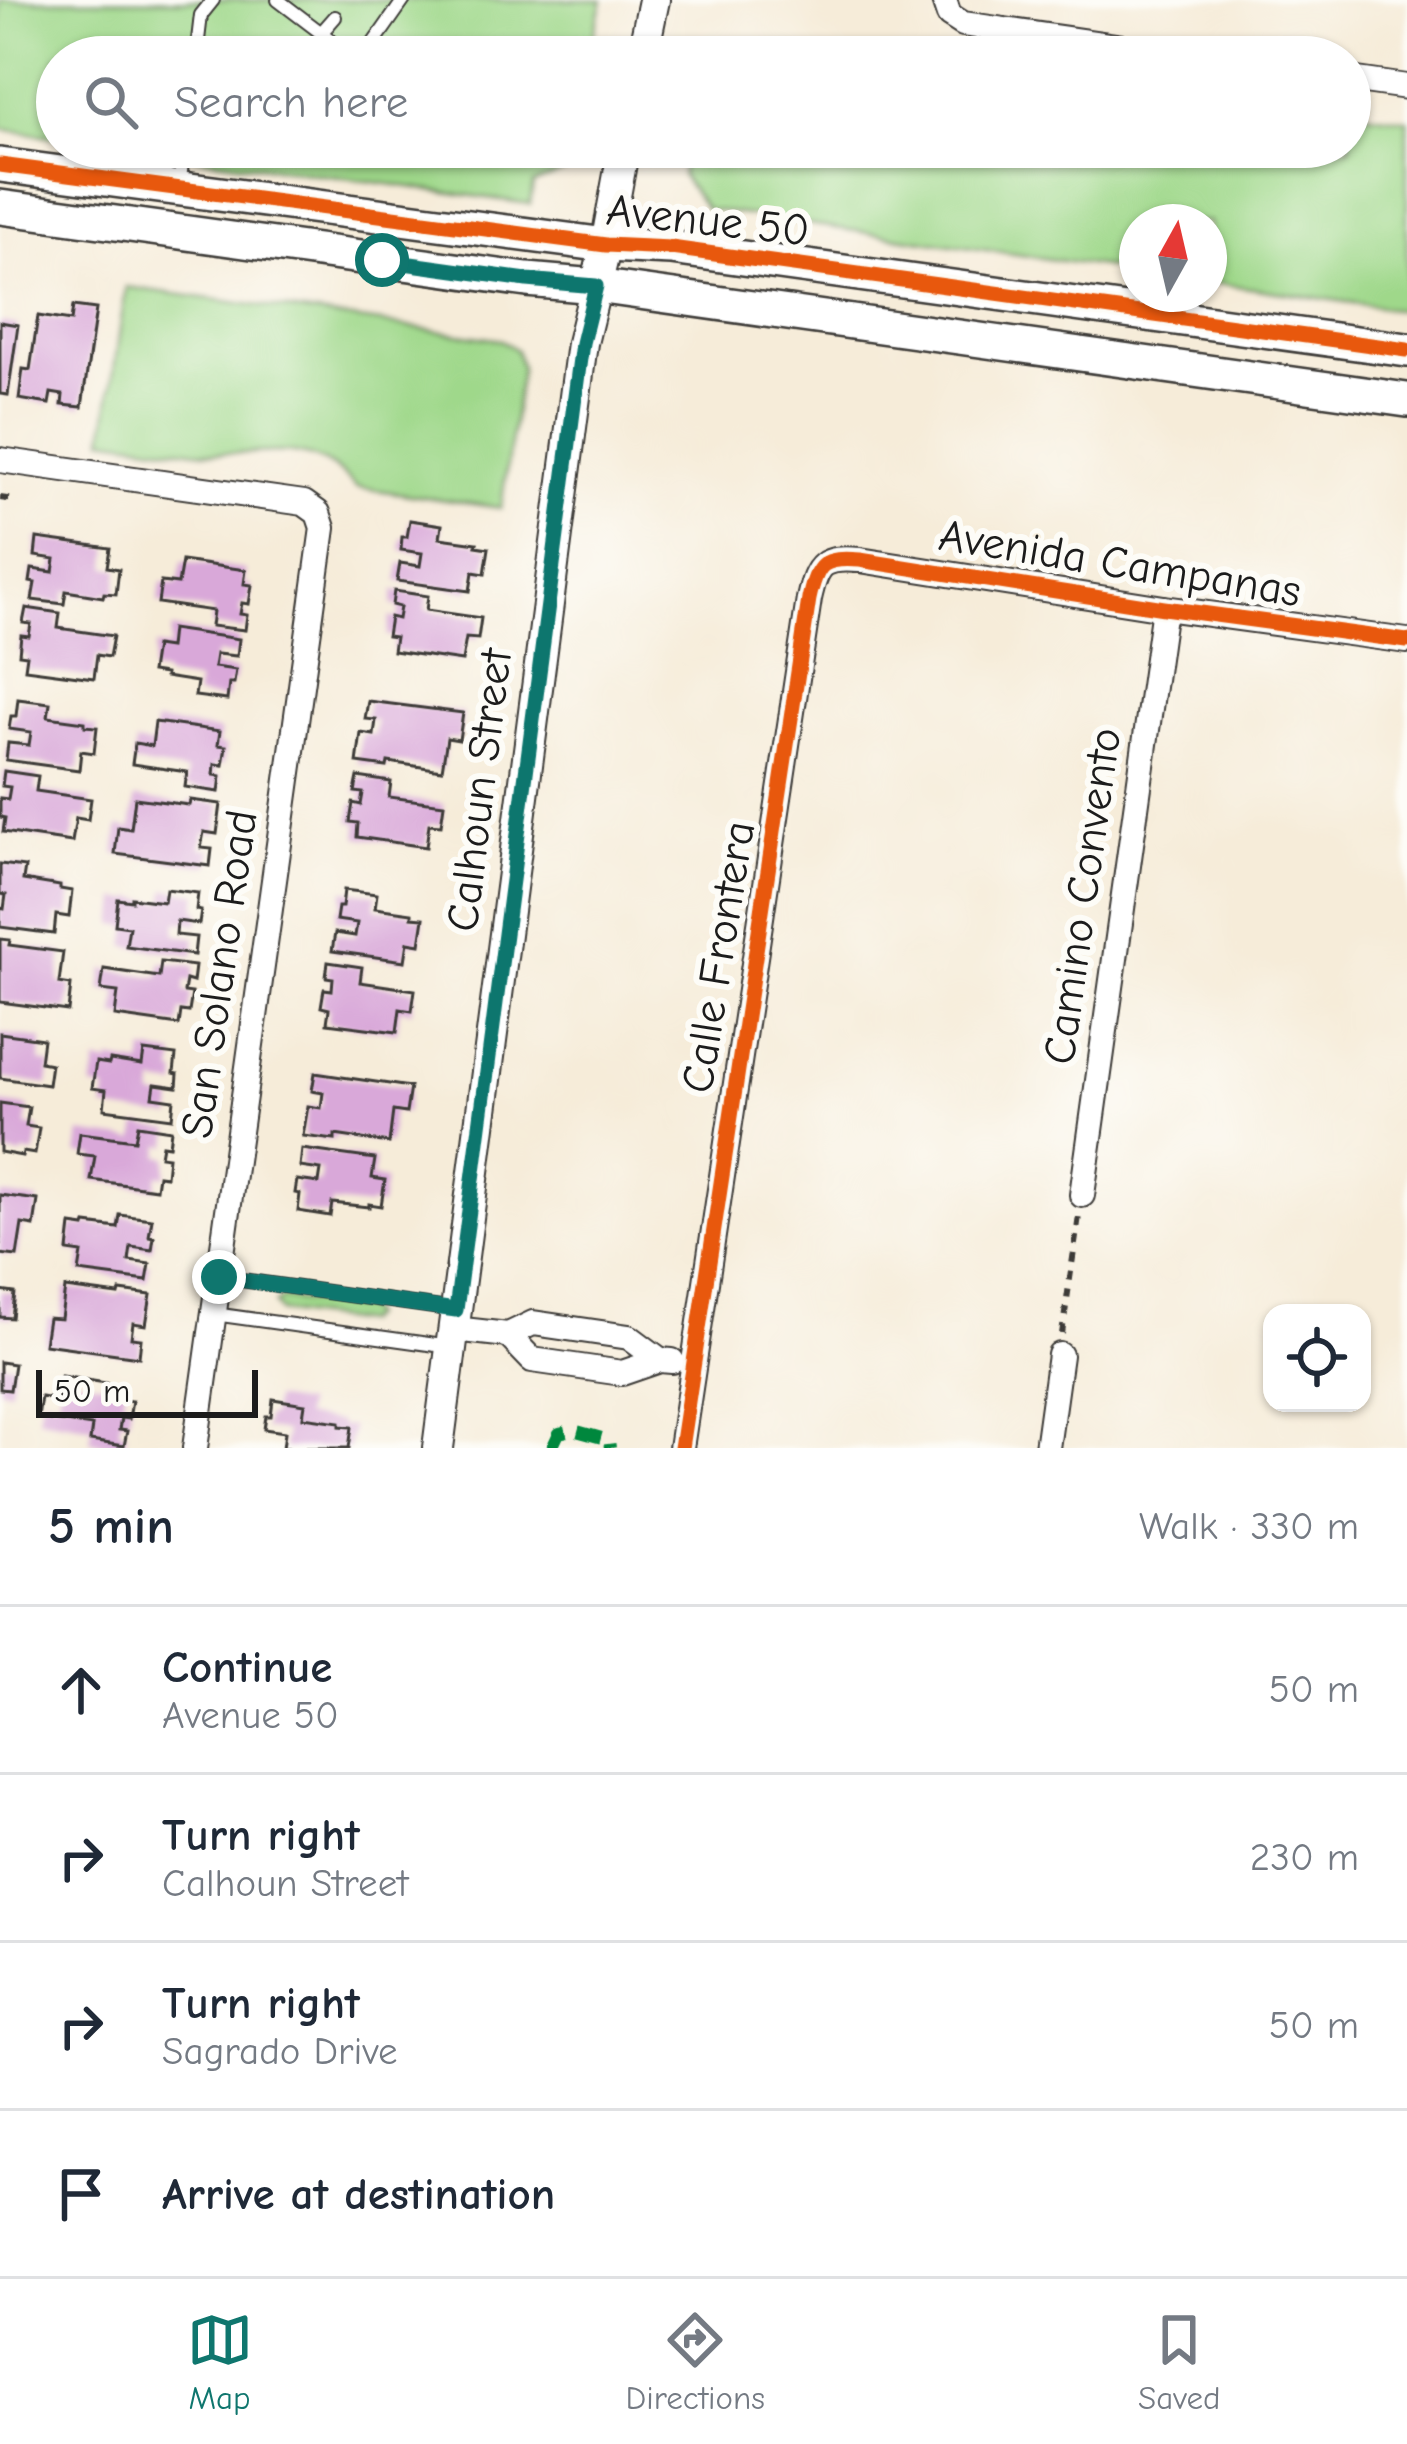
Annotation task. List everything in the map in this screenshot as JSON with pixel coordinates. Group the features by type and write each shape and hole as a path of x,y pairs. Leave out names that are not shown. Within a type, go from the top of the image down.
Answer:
{"main road":[{"name":"Avenue 50","path":"0,165 606,245 671,248 1407,350"},
{"name":"Avenue 50","path":"0,207 1407,400"}],"street":[{"path":"646,36 654,0"},
{"path":"946,7 963,24 1041,36"},
{"path":"1371,82 1407,87"},
{"name":"Calhoun Street","path":"438,1448 582,343 620,168"},
{"name":"San Solano Road","path":"0,460 304,503 318,513 323,528 195,1448"},
{"name":"Avenida Campanas","path":"823,563 839,558 860,560 1407,641"},
{"name":"Calle Frontera","path":"681,1448 809,599 823,563"},
{"name":"Camino Convento","path":"1082,1195 1165,608"},
{"path":"454,1329 508,1335 533,1323 628,1337 660,1360"},
{"path":"508,1335 532,1360 622,1373 660,1360 692,1364"},
{"path":"1047,1448 1060,1355"}],"lane":[{"path":"198,36 201,15 213,0"},
{"path":"379,36 404,0"},
{"path":"283,2 325,36"},
{"path":"321,33 335,16"},
{"path":"179,190 182,168"},
{"path":"219,1277 454,1329"},
{"path":"214,1314 454,1329"}],"path":[{"path":"0,498 14,500"},
{"path":"1060,1355 1082,1195"}],"green space":[{"path":"0,0 603,0 594,36 36,36 36,134 0,129"},
{"path":"1371,114 1407,119 1407,311 1227,285 1227,204 1119,204 1119,269 706,209 681,175 682,168 1371,168"},
{"path":"274,168 566,168 533,184 530,204"},
{"path":"126,287 501,340 516,350 521,367 501,508 356,487 320,460 303,454 207,452 104,438"},
{"path":"282,1298 365,1309 370,1317 363,1323 280,1312 275,1304"}],"building":[{"path":"73,306 96,309 82,407 62,405 63,395 51,393 49,404 19,399 23,369 30,370 38,316 71,321"},
{"path":"0,322 18,325 8,395 0,394"},
{"path":"410,520 442,525 440,538 489,548 485,574 473,572 470,591 397,581 400,563 420,566 422,553 401,550"},
{"path":"37,538 110,548 107,567 119,569 116,594 104,593 103,597 66,591 64,604 32,600 32,569 53,572 55,559 35,556"},
{"path":"182,561 246,570 244,584 252,585 249,604 242,603 240,614 247,615 245,630 211,626 213,611 158,603 161,582 178,584"},
{"path":"394,591 428,596 426,610 481,618 478,639 466,638 462,661 393,651 395,637 387,636 390,617 398,619 400,607 392,605"},
{"path":"26,608 60,613 58,628 113,636 109,657 97,655 94,678 25,669 27,655 19,654 21,635 29,636 31,624 23,623"},
{"path":"171,629 239,639 237,656 216,654 214,667 236,670 227,700 195,696 197,682 151,672 155,646 169,648"},
{"path":"18,699 50,703 48,717 97,727 94,753 81,751 79,770 6,760 8,743 29,745 31,732 9,729"},
{"path":"368,701 463,713 459,740 447,738 442,770 357,763 361,733 374,735 376,720 365,719"},
{"path":"155,722 220,731 218,745 226,746 223,765 215,764 214,775 221,776 219,792 185,787 187,772 132,764 135,743 152,746"},
{"path":"4,771 38,776 36,791 91,799 88,820 76,818 72,842 3,832 0,798 8,799 10,787 2,786"},
{"path":"358,777 391,782 389,797 444,804 441,825 429,824 426,847 357,837 358,823 350,822 353,803 361,805 363,793 355,792"},
{"path":"135,798 221,804 217,834 204,832 201,848 212,849 210,866 115,854 118,827 131,829"},
{"path":"0,864 25,867 23,880 72,891 69,917 56,915 54,934 0,927 6,895 0,894"},
{"path":"166,889 198,893 199,924 177,921 176,935 196,937 194,955 126,946 129,927 115,925 118,899 164,902"},
{"path":"344,890 377,894 375,908 424,918 420,944 408,942 405,961 332,951 335,933 355,936 357,923 336,920"},
{"path":"0,939 10,940 9,945 63,952 59,983 71,985 68,1011 0,1002"},
{"path":"161,962 195,966 193,982 186,980 184,992 192,993 189,1012 181,1011 179,1025 115,1016 118,992 101,990 104,969 159,977"},
{"path":"328,962 362,967 360,982 415,990 412,1011 400,1009 397,1032 327,1023 329,1009 321,1007 324,989 332,990 333,978 326,977"},
{"path":"0,1033 43,1039 40,1062 51,1064 48,1085 0,1078"},
{"path":"144,1051 176,1055 177,1087 155,1084 153,1097 174,1100 172,1118 104,1109 106,1090 92,1088 96,1062 142,1065"},
{"path":"315,1073 410,1087 406,1113 393,1111 389,1143 303,1136 308,1106 321,1108 323,1093 312,1091"},
{"path":"0,1103 29,1107 26,1126 39,1128 35,1154 0,1152"},
{"path":"138,1125 171,1130 169,1146 162,1145 160,1156 168,1157 166,1176 158,1175 156,1189 91,1180 95,1156 77,1154 80,1133 135,1140"},
{"path":"302,1149 375,1159 372,1178 385,1180 381,1206 332,1203 330,1216 298,1211 297,1180 319,1183 321,1170 300,1167"},
{"path":"0,1195 38,1200 34,1226 22,1224 17,1256 0,1254"},
{"path":"120,1215 152,1219 152,1250 131,1247 129,1261 150,1264 147,1281 79,1272 82,1253 68,1251 71,1225 118,1228"},
{"path":"65,1288 151,1295 146,1325 133,1323 131,1338 141,1339 139,1357 44,1344 48,1318 61,1319"},
{"path":"0,1291 15,1293 12,1318 0,1317"},
{"path":"0,1362 14,1364 10,1390 0,1389"},
{"path":"61,1376 125,1386 123,1400 132,1401 129,1419 121,1418 119,1430 127,1431 124,1446 90,1441 92,1426 38,1418 41,1397 58,1400"},
{"path":"273,1399 305,1404 303,1417 352,1427 349,1448 283,1448 285,1432 264,1429"}],"marked path":[{"path":"552,1448 559,1433 573,1430 609,1440 610,1448"}],"cycle path":[{"path":"0,165 606,245 671,248 1407,350"},
{"path":"681,1448 809,599 819,570 838,560 860,560 1407,641"}],"route":[{"path":"219,1277 456,1310 582,343 596,286 382,260"}]}
